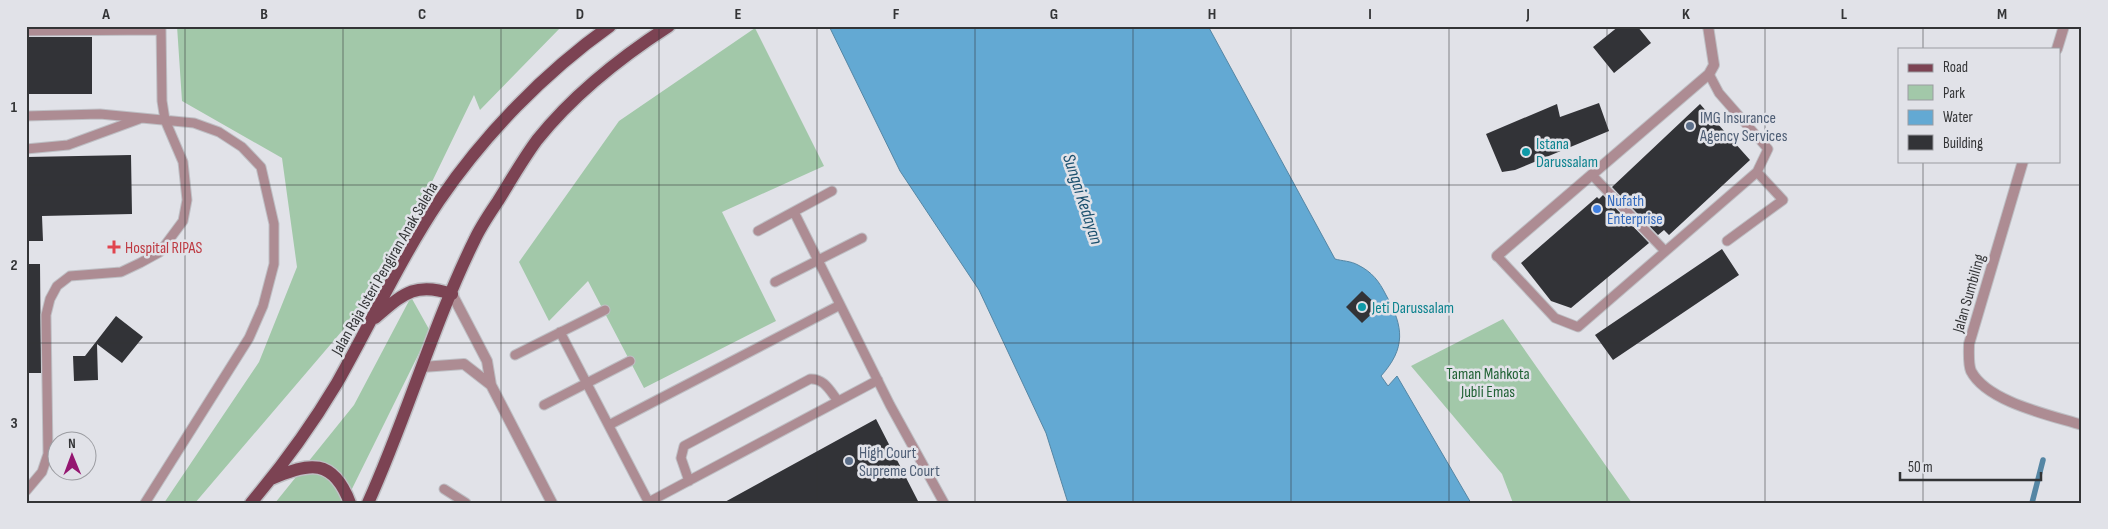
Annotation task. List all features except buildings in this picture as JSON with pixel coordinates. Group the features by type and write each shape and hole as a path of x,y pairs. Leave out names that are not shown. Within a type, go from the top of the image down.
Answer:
{"main road":[{"name":"Jalan Raja Isteri Pengiran Anak Saleha","path":"251,503 292,452 336,383 439,202 485,141 544,81 610,26"},
{"path":"368,503 388,458 422,366 475,238 538,140 611,68 668,26"},
{"path":"369,323 405,293 436,289 452,294"},
{"path":"271,479 292,470 312,466 332,472 344,487 350,503"}],"street":[{"path":"1497,256 1709,74 1714,65 1708,26"},
{"path":"2057,48 2064,26"},
{"name":"Jalan Sumbiling","path":"2023,162 1968,344 1970,370 1988,391 2008,400 2082,425"},
{"path":"452,294 487,361 491,385 552,503"},
{"path":"422,366 464,364 491,385"}],"lane":[{"path":"26,491 42,472 48,454 46,315 50,299 58,286 70,276 121,272 160,252 183,221 187,200 183,162 166,120 162,101 161,28 27,31"},
{"path":"1497,256 1555,318 1578,327 1757,172 1768,149 1719,93 1709,74"},
{"path":"26,116 100,114 194,123 219,132 242,147 261,167 274,224 274,264 263,306 249,338 145,503"},
{"path":"26,149 68,145 142,118"},
{"path":"1727,241 1783,200 1757,172"},
{"path":"1592,175 1665,251"},
{"path":"758,231 832,191"},
{"path":"794,212 878,380 944,503"},
{"path":"775,282 862,238"},
{"path":"609,425 840,305"},
{"path":"516,355 604,310"},
{"path":"560,332 648,502 878,380"},
{"path":"544,405 630,361"},
{"path":"689,480 681,458 684,446 810,378 817,378 823,382 838,401"},
{"path":"444,489 466,503"}],"green space":[{"path":"177,26 562,26 480,110 474,95 383,283 195,503 164,503 259,362 297,267 282,158 182,101"},
{"path":"755,28 824,166 722,212 776,321 644,388 588,281 549,321 519,262 619,121"},
{"path":"411,297 430,331 345,503 275,503 354,405"},
{"name":"Taman Mahkota Jubli Emas","path":"1503,319 1632,503 1513,503 1502,474 1411,366"}],"water":[{"name":"Sungai Kedayan","path":"829,26 1208,26 1335,259 1363,268 1375,277 1383,290 1396,317 1400,337 1395,356 1381,376 1388,386 1397,376 1471,503 1068,503 1046,433 979,290 900,171"}],"waterway":[{"path":"2032,503 2043,460"}],"place":[{"name":"IMG Insurance Agency Services","path":"1690,126"},
{"name":"Istana Darussalam","path":"1526,152"},
{"name":"Nufath Enterprise","path":"1597,209"},
{"name":"Hospital RIPAS","path":"114,247"},
{"name":"Jeti Darussalam","path":"1362,307"},
{"name":"High Court Supreme Court","path":"849,461"}]}
